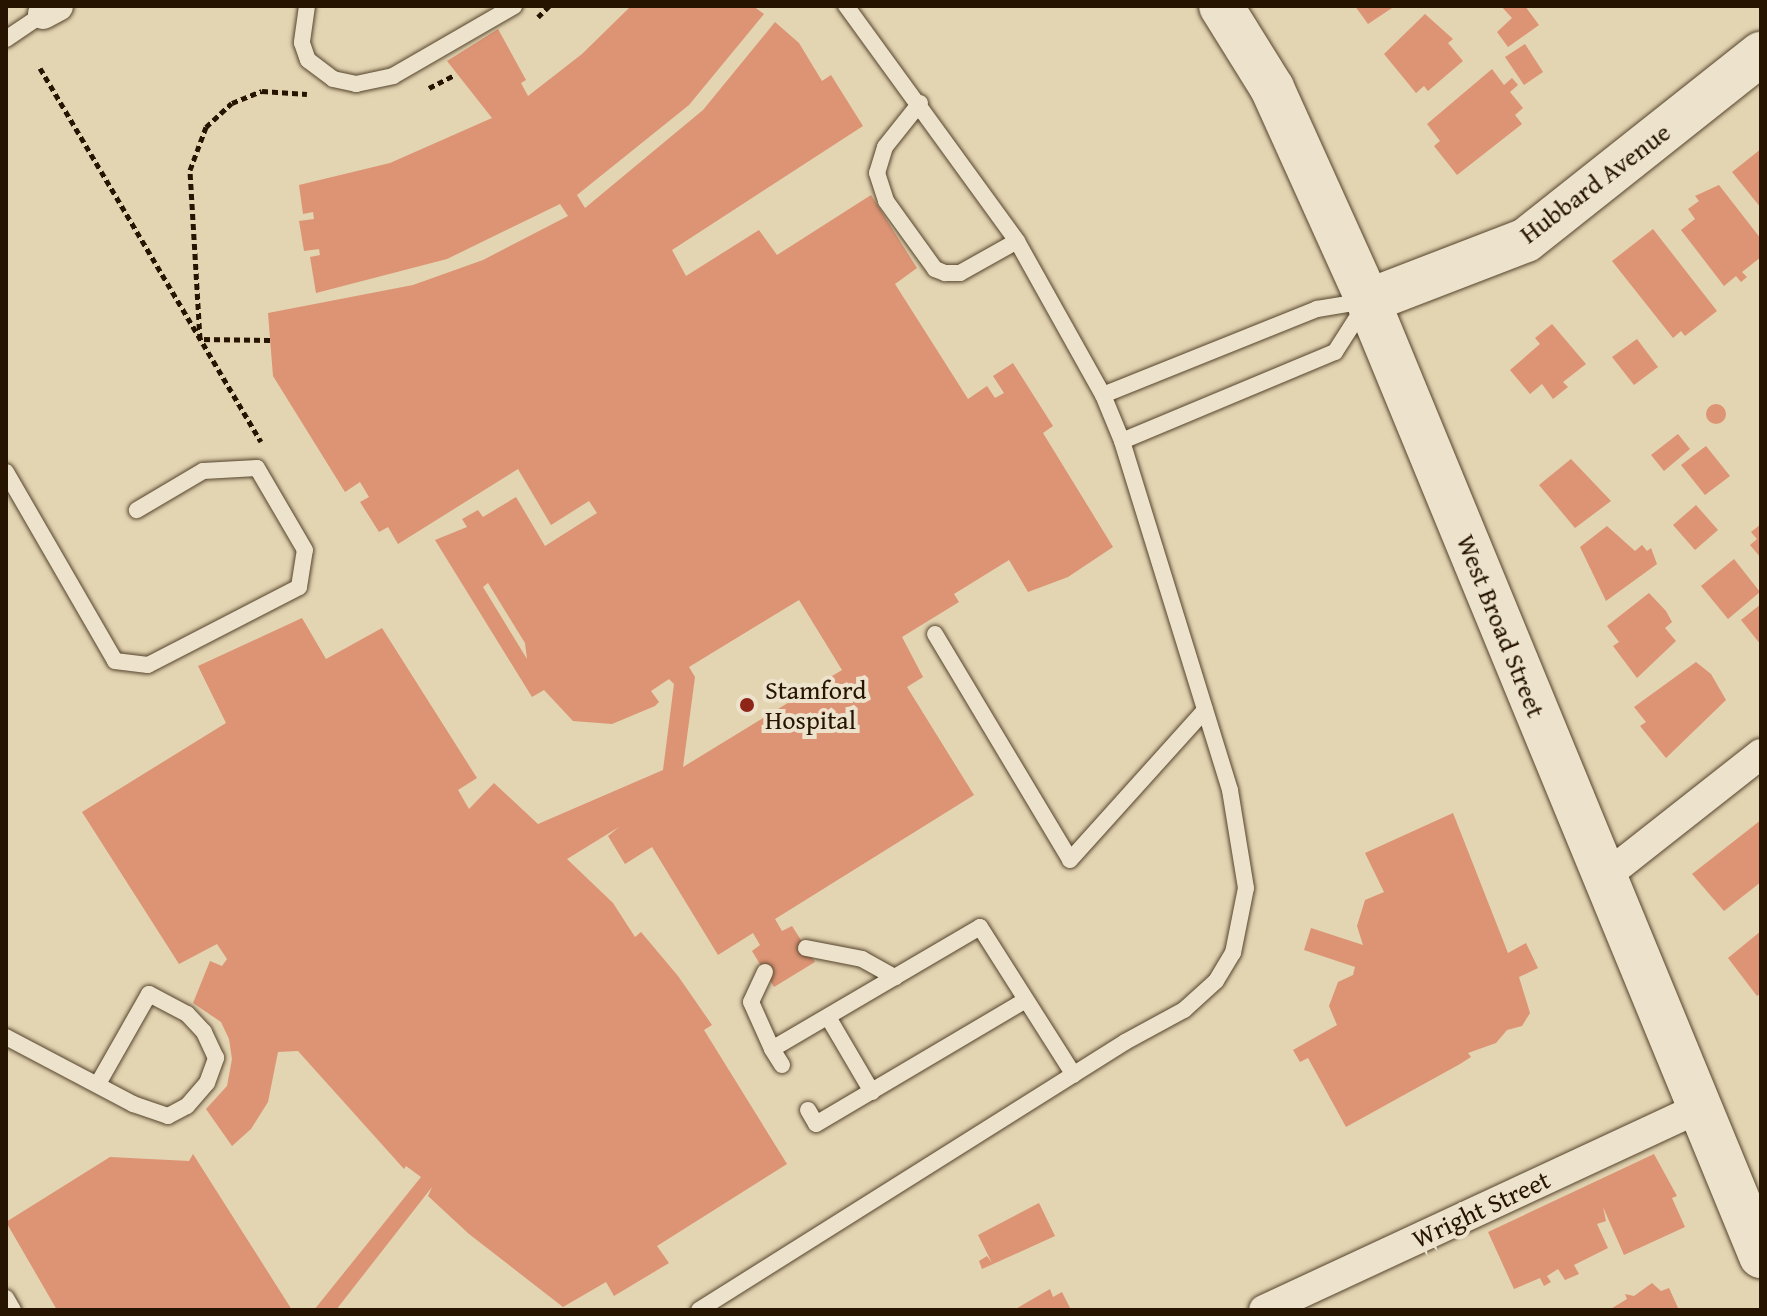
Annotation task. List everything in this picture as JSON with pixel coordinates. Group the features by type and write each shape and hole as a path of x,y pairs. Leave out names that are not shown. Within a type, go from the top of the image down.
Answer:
{"main road":[{"name":"West Broad Street","path":"1221,6 1272,88 1368,301 1602,879 1761,1256"},
{"name":"Hubbard Avenue","path":"1368,301 1526,240 1761,54"}],"street":[{"path":"1602,879 1761,754"},
{"name":"Wright Street","path":"1264,1310 1698,1109"}],"lane":[{"path":"307,6 302,43 308,60 333,79 356,84 393,76 514,6"},
{"path":"699,1310 1206,992 1239,938 1246,888 1242,839 1205,710 1122,441 1103,395 1017,241 920,103 846,6"},
{"path":"6,39 51,10"},
{"path":"920,103 885,147 877,173 894,212 935,269 945,273 960,273 1017,241"},
{"path":"1103,395 1317,309 1368,301"},
{"path":"1122,441 1335,352 1368,301"},
{"path":"6,472 115,661 148,665 299,587 305,550 257,468 203,471 137,510"},
{"path":"935,634 1070,860 1205,710"},
{"path":"772,1049 980,927 1024,1001 1074,1075"},
{"path":"806,948 862,959 895,977"},
{"path":"765,972 751,1002 782,1065"},
{"path":"6,1037 99,1082 133,1104 168,1116 187,1106 207,1083 216,1058 204,1032 187,1014 149,994 99,1082"},
{"path":"808,1110 816,1124 1024,1001"},
{"path":"828,1017 872,1092"},
{"path":"6,1298 13,1310"}],"path":[{"path":"40,68 266,451"},
{"path":"421,91 456,74"},
{"path":"200,339 190,180 199,140 213,118 239,99 275,90 311,96"},
{"path":"200,339 270,340"}],"building":[{"name":"Stamford Hospital","path":"631,6 753,6 764,14 689,105 577,195 585,208 703,110 775,22 799,43 822,81 831,75 863,126 672,250 686,276 759,230 777,255 871,195 917,268 895,284 968,399 987,386 995,398 1004,393 993,376 1013,363 1053,426 1043,433 1113,547 1068,577 1028,592 1009,560 954,594 959,602 902,637 923,677 907,687 974,795 775,919 782,931 792,926 815,962 774,987 752,951 760,945 753,933 718,955 652,847 625,864 608,836 619,827 567,859 613,903 635,937 641,932 678,976 712,1025 704,1030 787,1164 657,1246 669,1263 614,1296 606,1282 563,1307 469,1234 428,1196 432,1187 336,1310 314,1310 421,1177 406,1166 404,1169 298,1051 278,1052 268,1102 251,1129 232,1146 206,1109 227,1086 232,1059 229,1039 221,1022 193,1003 210,961 222,966 227,959 217,944 179,964 82,812 226,723 198,666 302,618 326,659 382,628 477,778 458,790 469,809 494,783 538,824 663,770 674,684 669,679 651,691 659,702 655,706 612,724 573,721 544,690 532,697 435,540 467,527 462,519 478,510 483,517 516,497 545,546 597,513 589,501 551,525 518,469 398,544 388,527 379,532 360,502 369,497 360,482 345,492 273,376 268,313 413,285 483,260 568,216 560,204 447,259 316,293 310,257 320,255 319,249 304,251 299,221 314,219 313,212 303,214 299,185 390,163 492,118 447,61 498,29 526,80 521,83 528,96 582,54","holes":["488,583 525,643 527,659 483,587","799,600 842,670 683,767 695,677 689,667"]},
{"path":"1355,6 1391,6 1392,8 1368,24"},
{"path":"1501,6 1525,6 1539,25 1508,47 1497,32 1512,18"},
{"path":"1425,14 1453,39 1448,43 1463,61 1428,91 1424,86 1416,93 1384,54"},
{"path":"1525,44 1543,72 1524,85 1505,57"},
{"path":"1492,69 1504,85 1512,78 1518,85 1510,92 1523,108 1515,115 1522,124 1457,175 1434,146 1440,141 1427,124"},
{"path":"1761,149 1761,208 1732,172"},
{"path":"1719,185 1761,239 1761,257 1742,272 1747,277 1741,282 1736,276 1724,286 1681,230 1695,219 1688,209 1699,201 1695,196"},
{"path":"1653,229 1717,311 1685,336 1681,331 1673,338 1612,261"},
{"path":"1552,324 1586,364 1563,382 1568,387 1553,399 1542,384 1530,394 1510,370 1540,344 1535,338"},
{"path":"1637,339 1658,367 1634,385 1612,357"},
{"path":"1716,404 1723,407 1726,414 1723,421 1716,424 1709,421 1706,414 1709,407"},
{"path":"1678,434 1690,449 1664,471 1651,455"},
{"path":"1706,446 1730,476 1705,495 1681,465"},
{"path":"1571,459 1611,501 1575,528 1539,485"},
{"path":"1696,505 1718,530 1695,550 1673,525"},
{"path":"1761,524 1761,558 1750,545 1757,539 1751,532"},
{"path":"1607,526 1635,551 1642,545 1647,551 1651,548 1657,564 1606,601 1580,547"},
{"path":"1734,559 1760,592 1728,619 1701,586"},
{"path":"1649,593 1666,611 1672,622 1665,628 1676,641 1637,678 1613,646 1619,642 1607,626"},
{"path":"1761,604 1761,645 1741,620"},
{"path":"1696,662 1711,674 1726,700 1666,758 1640,726 1646,722 1634,707"},
{"path":"1453,813 1508,953 1526,943 1538,968 1519,977 1530,1013 1522,1026 1507,1030 1496,1043 1468,1053 1471,1057 1460,1064 1346,1127 1308,1058 1300,1062 1293,1050 1337,1025 1329,1006 1338,982 1353,975 1355,967 1304,950 1311,928 1363,945 1357,926 1365,900 1384,892 1365,853"},
{"path":"1761,820 1761,882 1724,911 1692,874"},
{"path":"1761,931 1761,993 1757,996 1728,958"},
{"path":"193,1154 292,1310 57,1310 6,1222 110,1157 189,1161"},
{"path":"1654,1154 1677,1196 1672,1198 1685,1227 1624,1255 1603,1207 1606,1221 1597,1224 1608,1248 1574,1265 1579,1274 1565,1280 1558,1269 1547,1276 1551,1282 1544,1286 1540,1278 1514,1289 1488,1232"},
{"path":"1039,1203 1055,1236 982,1269 979,1261 987,1256 992,1263 978,1235"},
{"path":"1652,1283 1661,1291 1669,1288 1679,1310 1609,1310 1627,1299 1625,1294 1634,1296"},
{"path":"1050,1289 1053,1297 1062,1292 1071,1310 1014,1310"}],"place":[{"name":"Stamford Hospital","path":"747,705"}]}
